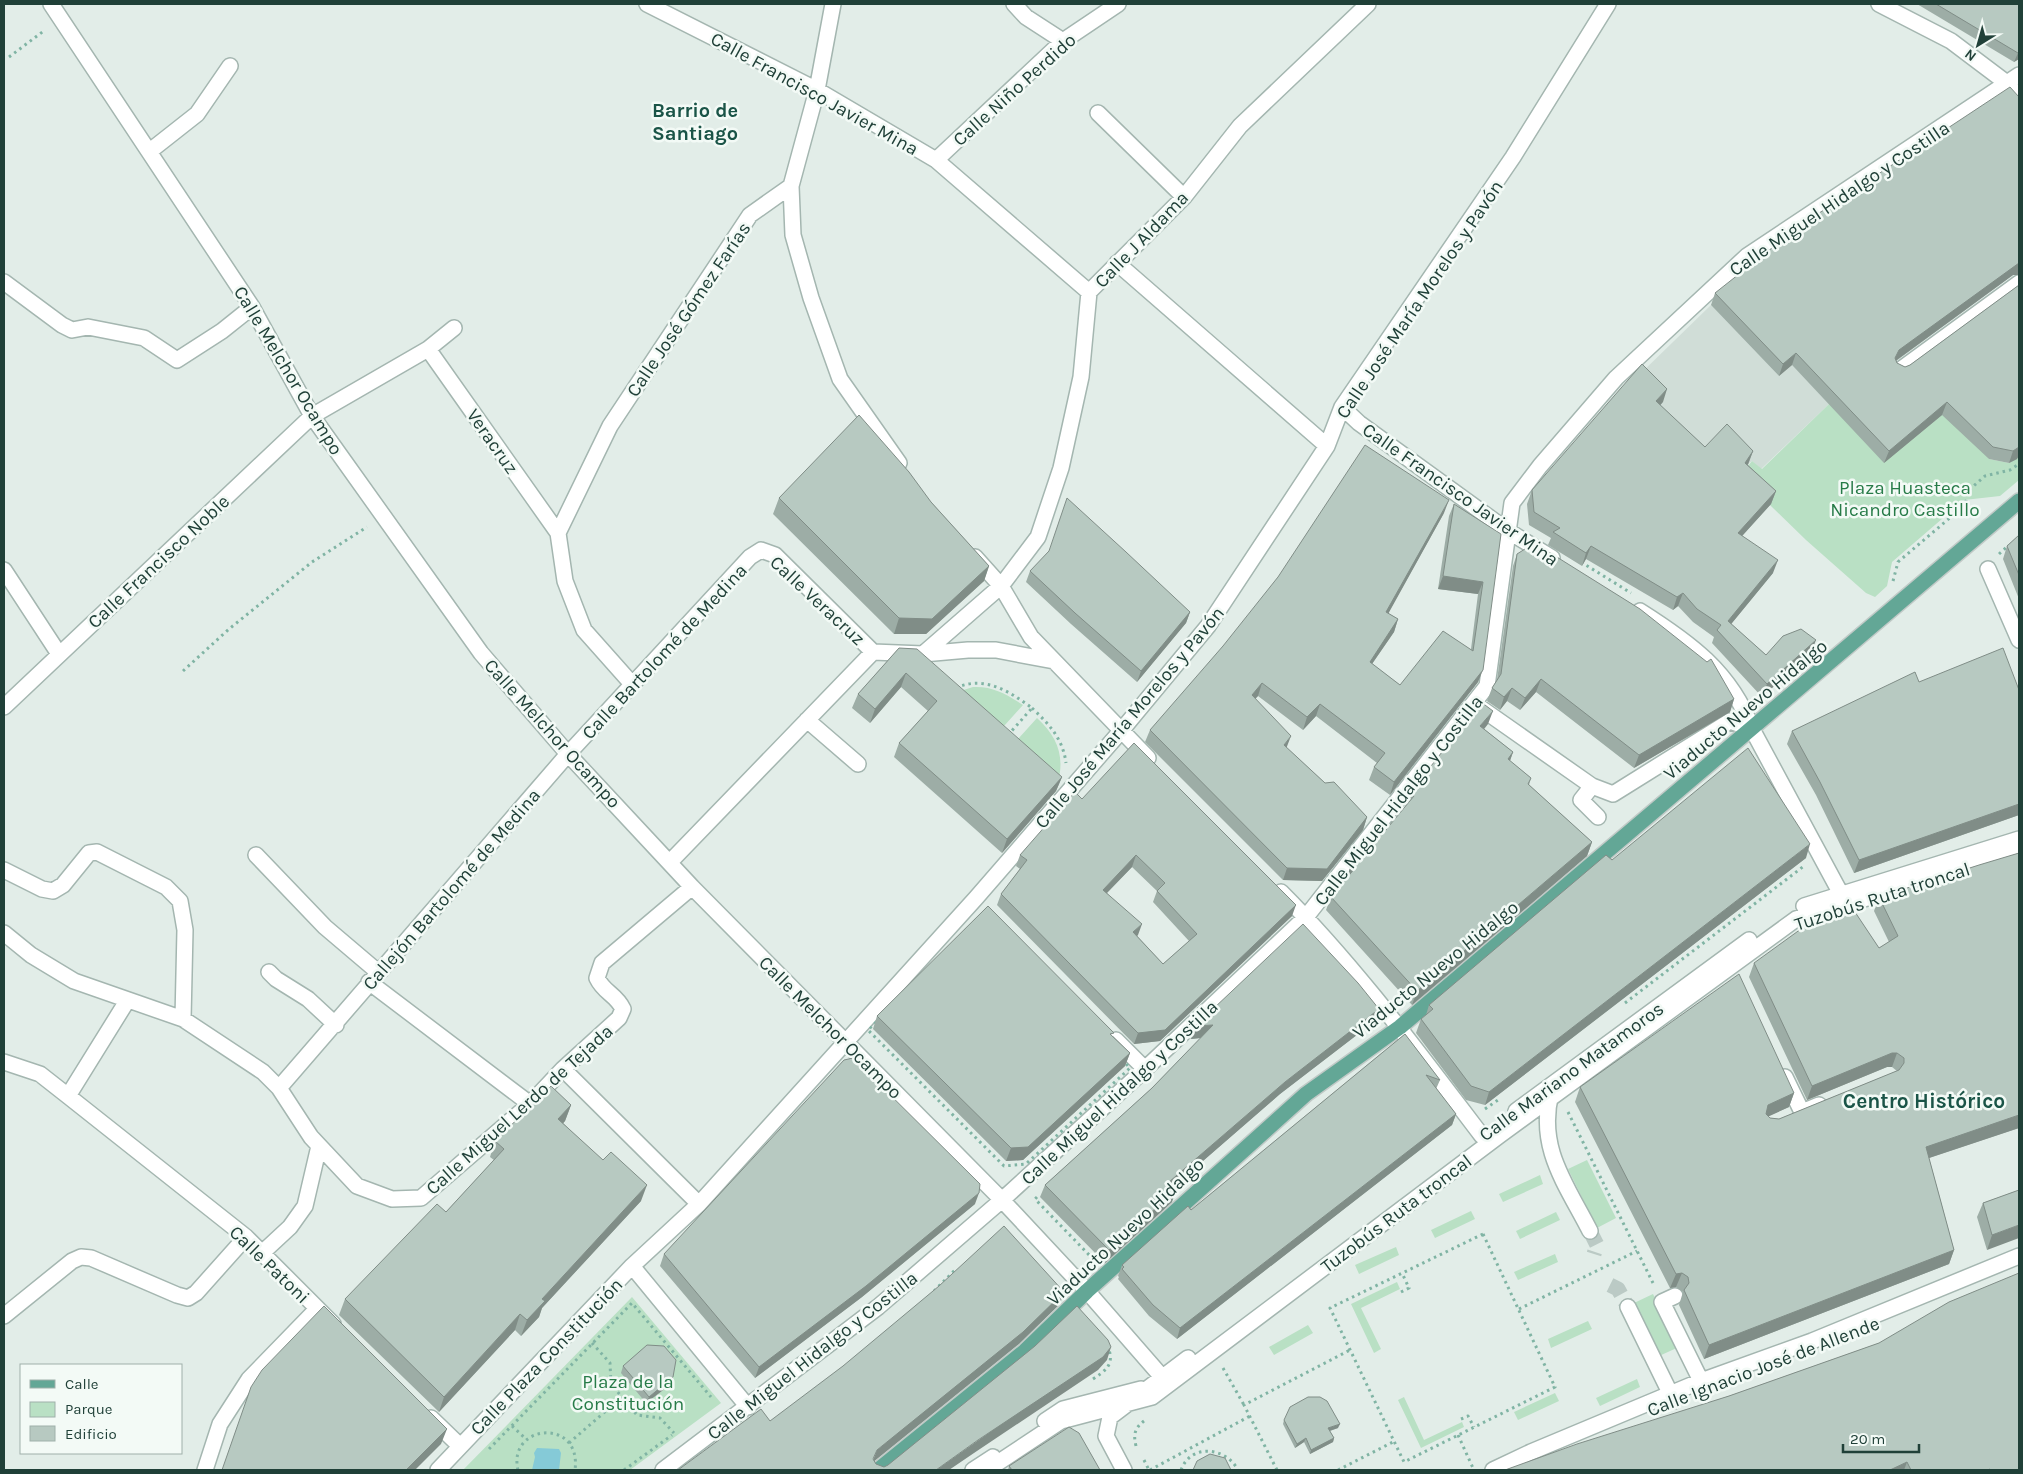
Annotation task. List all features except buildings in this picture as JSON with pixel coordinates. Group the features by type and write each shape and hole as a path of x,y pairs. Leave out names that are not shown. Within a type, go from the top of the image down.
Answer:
{"main road":[{"name":"Viaducto Nuevo Hidalgo","path":"878,1470 1025,1351 1087,1292 1306,1094 1400,1028 2019,501"}],"street":[{"name":"Calle Melchor Ocampo","path":"51,4 150,150 252,307 312,416 481,653 568,754 692,886 1002,1200 1162,1377"},
{"name":"Calle Francisco Javier Mina","path":"647,4 817,90 936,160 1089,292"},
{"path":"1014,4 1026,17 1063,40"},
{"name":"Calle Niño Perdido","path":"936,160 1063,40 1118,4"},
{"name":"Calle J Aldama","path":"924,654 1001,586 1038,537 1062,468 1081,377 1089,292 1184,197 1240,126 1368,4"},
{"name":"Calle José María Morelos y Pavón","path":"632,1266 700,1204 976,898 1121,731 1208,626 1327,446 1342,407 1513,158 1608,4"},
{"path":"1884,4 2014,80 2019,96"},
{"path":"828,7 817,90 791,186 793,235 811,298 840,379 905,472"},
{"path":"150,150 197,114 230,66"},
{"name":"Calle Miguel Hidalgo y Costilla","path":"663,1470 878,1307 1002,1200 1138,1069 1306,917 1487,686 1512,503 1616,378 1740,262 2014,80"},
{"path":"1098,113 1184,197"},
{"name":"Calle José Gómez Farías","path":"558,533 610,426 750,215 791,186"},
{"path":"1117,263 1327,446"},
{"path":"4,282 62,325 72,330 88,327 144,338 177,360 222,331 252,307"},
{"path":"1900,370 2019,284"},
{"name":"Calle Francisco Noble","path":"4,707 312,416 428,349 454,328"},
{"name":"Veracruz","path":"428,349 558,533"},
{"name":"Calle Francisco Javier Mina","path":"1342,407 1359,423 1508,531 1571,563"},
{"path":"558,533 564,581 584,630 632,684"},
{"path":"964,545 1001,586 1031,637 1155,766"},
{"name":"Calle Bartolomé de Medina","path":"568,754 750,557 761,550"},
{"name":"Calle Veracruz","path":"761,550 775,555 874,652"},
{"path":"1988,569 2019,640"},
{"path":"4,570 59,654"},
{"path":"1628,598 1710,662 1744,706 1752,729 1842,894"},
{"path":"670,862 874,652 924,654 968,650 996,650 1054,661"},
{"path":"1474,703 1592,786 1613,794 1730,721 1752,729"},
{"path":"807,720 858,764"},
{"name":"Callejón Bartolomé de Medina","path":"279,1088 336,1025 374,977 568,754"},
{"path":"1592,786 1581,800 1598,817"},
{"name":"Calle Mariano Matamoros","path":"1126,1404 1554,1082 1733,967 1791,910 2019,839"},
{"path":"4,870 42,889 53,891 63,885 89,852 97,852 166,887 180,901 185,930 183,1019"},
{"name":"Tuzobús Ruta troncal","path":"987,1470 1061,1421 1152,1398 1550,1099 1733,967 1796,919 2019,853"},
{"path":"256,855 374,977 530,1104"},
{"path":"1272,882 1306,917 1400,1028 1482,1136"},
{"name":"Calle Miguel Lerdo de Tejada","path":"4,933 31,955 74,981 183,1019 263,1072 279,1088 319,1146 357,1186 392,1199 421,1198 530,1104 563,1069 619,1018 623,1009 618,999 602,989 597,978 602,963 692,886"},
{"path":"976,898 990,912"},
{"path":"268,972 276,979 308,998 336,1025"},
{"path":"68,1096 127,1001"},
{"path":"1105,1028 1138,1069"},
{"name":"Calle Patoni","path":"4,1062 40,1074 246,1237 345,1336"},
{"path":"1781,1068 1802,1112"},
{"path":"563,1069 700,1204"},
{"path":"1554,1082 1550,1099 1547,1138 1551,1154 1590,1231"},
{"path":"1786,1119 1829,1101"},
{"path":"262,1253 290,1227 305,1206 319,1146"},
{"path":"4,1316 72,1261 81,1257 91,1258 176,1295 188,1298 196,1293 246,1237"},
{"path":"1668,1299 1703,1385 2019,1256"},
{"name":"Calle Ignacio José de Allende","path":"1506,1470 1672,1397 1703,1385 1814,1350 2019,1262"},
{"name":"Calle Plaza Constitución","path":"438,1470 632,1266 748,1407"},
{"path":"1493,1470 1530,1452 1672,1397 1628,1307"},
{"path":"205,1470 220,1424 248,1379 318,1309"},
{"path":"973,1470 1063,1410 1148,1388"},
{"path":"1124,1470 1106,1436 1110,1417 1126,1404"},
{"path":"422,1410 460,1446"}],"path":[{"path":"10,57 50,26"},
{"path":"1892,586 1898,562 1965,505 1969,490 1985,476 2010,470 2019,464"},
{"path":"183,671 229,629 312,562 384,516"},
{"path":"1988,569 1999,554 2012,543"},
{"path":"1571,563 1628,598"},
{"path":"951,690 964,684 994,685 1032,708 1057,735 1063,747 1066,768"},
{"path":"1007,736 1032,708"},
{"path":"1618,1008 1805,865"},
{"path":"981,915 1138,1069 1026,1164 1004,1166 868,1030 981,915"},
{"path":"1477,1107 1487,1108 1503,1096"},
{"path":"1566,1107 1637,1251 1668,1299"},
{"path":"1042,1193 1035,1199 1099,1265"},
{"path":"1483,1234 1555,1387 1404,1462 1330,1308 1402,1273 1483,1234"},
{"path":"1518,1309 1637,1251"},
{"path":"933,1292 960,1265"},
{"path":"1402,1273 1410,1288 1402,1292"},
{"path":"487,1451 632,1303 715,1403"},
{"path":"592,1343 610,1362 611,1384 637,1415 660,1418 674,1434"},
{"path":"1244,1405 1350,1350"},
{"path":"1220,1363 1278,1470"},
{"path":"569,1443 622,1397"},
{"path":"1150,1470 1250,1416"},
{"path":"1461,1419 1468,1416 1474,1427"},
{"path":"512,1426 526,1440"},
{"path":"624,1470 681,1428"},
{"path":"518,1470 517,1455 526,1440 544,1432 562,1436 569,1443 575,1452 576,1470"},
{"path":"1458,1435 1473,1469"},
{"path":"1338,1470 1393,1442"},
{"path":"1181,1470 1188,1458 1208,1450 1227,1457 1238,1470"}],"shaded area":[{"path":"1711,305 1779,376 1792,365 1829,404 1761,469 1752,461 1748,464 1700,460 1637,377"}],"green space":[{"name":"Plaza Huasteca Nicandro Castillo","path":"1829,404 1951,407 1989,459 2009,463 2019,456 2019,480 2000,496 1964,500 1892,562 1887,586 1875,597 1866,593 1806,540 1740,476 1752,461 1762,469"},
{"path":"973,687 987,688 999,692 1023,705 995,736 954,693"},
{"path":"1037,718 1050,732 1058,747 1060,773 1058,782 1009,749"},
{"path":"1587,1160 1616,1218 1597,1228 1568,1169"},
{"path":"1540,1175 1543,1184 1503,1202 1499,1194"},
{"path":"1471,1211 1475,1219 1435,1238 1431,1230"},
{"path":"1556,1212 1560,1220 1520,1239 1516,1231"},
{"path":"1396,1247 1399,1255 1359,1274 1355,1265"},
{"path":"1555,1254 1558,1262 1518,1280 1514,1272"},
{"path":"1397,1282 1400,1289 1361,1308 1381,1349 1374,1353 1351,1304"},
{"path":"1653,1294 1679,1347 1659,1356 1634,1303"},
{"name":"Plaza de la Constitución","path":"632,1297 721,1403 630,1470 463,1470"},
{"path":"1588,1321 1592,1329 1551,1348 1548,1339"},
{"path":"1308,1325 1313,1333 1274,1355 1269,1347"},
{"path":"1637,1379 1640,1387 1600,1406 1596,1398"},
{"path":"1555,1393 1559,1401 1518,1420 1514,1412"},
{"path":"1404,1397 1424,1440 1462,1422 1464,1427 1421,1448 1398,1400"}],"water":[{"path":"537,1448 559,1449 561,1453 559,1470 532,1470 534,1453"}],"tunnel":[{"path":"1590,1231 1597,1245 1594,1254"},
{"path":"1610,1285 1618,1289 1628,1307"}],"district":[{"name":"Barrio de Santiago","path":"695,122"},
{"name":"Centro Histórico","path":"1924,1101"}]}
